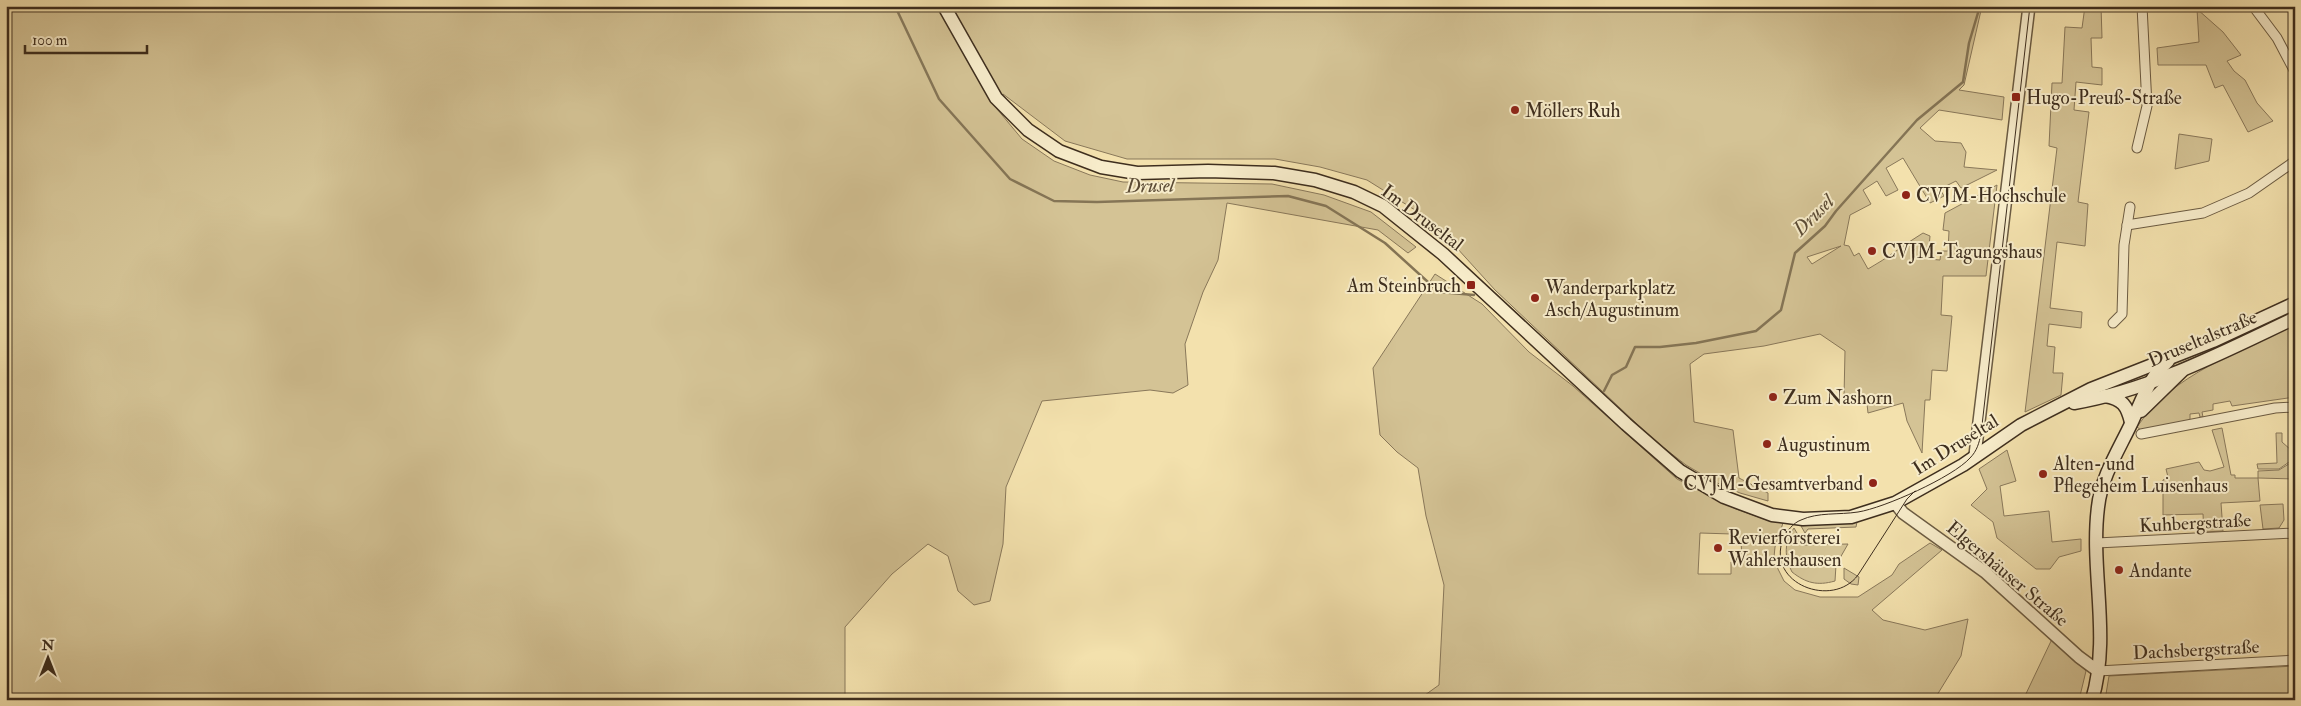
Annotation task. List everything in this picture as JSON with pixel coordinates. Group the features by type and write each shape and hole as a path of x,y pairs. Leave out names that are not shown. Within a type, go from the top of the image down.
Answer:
{"main road":[{"name":"Im Druseltal","path":"944,6 996,98 1028,130 1059,151 1101,168 1137,173 1208,171 1274,173 1315,180 1346,190 1383,206 1418,232 1469,277 1658,453 1680,471 1724,497 1761,512 1782,517 1851,517 1895,503 1963,464 1975,454 2021,425 2124,375"},
{"name":"Druseltalstraße","path":"2124,375 2170,360 2295,303"},
{"name":"Druseltalstraße","path":"2100,397 2182,371 2295,318"},
{"path":"2092,700 2098,670 2101,634 2097,543 2098,506 2106,478 2150,381 2170,360"},
{"path":"2131,422 2182,371"},
{"name":"Im Druseltal","path":"2064,404 2100,397"},
{"path":"2100,397 2122,401 2128,410 2131,422"}],"street":[{"path":"1975,454 2029,6"},
{"path":"2137,148 2147,106 2142,6"},
{"path":"2253,6 2277,38 2295,72"},
{"path":"2127,225 2203,213 2249,193 2295,162"},
{"path":"2113,323 2122,314 2127,225 2130,207"},
{"path":"2141,434 2275,408 2295,407"},
{"name":"Elgershäuser Straße","path":"1895,503 1903,513 1985,572 2080,657 2098,670"},
{"name":"Kuhbergstraße","path":"2097,543 2295,533"},
{"name":"Dachsbergstraße","path":"2098,670 2295,660"}],"shaded area":[{"path":"6,6 1982,6 1964,85 1959,90 2004,97 2002,120 1939,110 1920,128 1935,141 1961,143 1966,152 1964,167 1997,170 1961,188 1956,181 1940,189 1944,196 1930,203 1903,158 1886,168 1898,190 1886,196 1877,181 1863,190 1871,204 1850,215 1844,245 1849,246 1854,256 1859,253 1868,269 1923,233 1930,236 1928,259 1940,260 1941,251 1948,251 1949,231 1943,230 1945,213 1997,185 1986,276 1943,276 1941,315 1952,316 1947,371 1932,370 1930,400 1925,400 1922,453 1907,421 1903,403 1868,413 1867,404 1860,399 1844,397 1845,351 1820,334 1764,346 1704,354 1690,364 1694,422 1733,430 1739,478 1768,493 1768,501 1740,493 1715,482 1686,465 1655,441 1495,290 1456,247 1415,210 1367,180 1320,167 1275,159 1127,159 1065,141 1003,94 992,103 1022,139 1054,161 1090,175 1123,182 1272,184 1324,195 1371,212 1416,247 1408,253 1378,230 1227,203 1218,260 1203,292 1185,344 1188,385 1173,393 1150,390 1042,401 1006,487 1003,544 990,601 974,605 958,591 948,556 928,544 892,574 845,627 845,700 6,700","holes":["1841,246 1812,264 1807,257"]},
{"path":"2085,6 2101,6 2102,38 2091,38 2092,67 2102,68 2102,85 2076,82 2074,110 2089,112 2078,202 2088,204 2085,246 2057,242 2050,308 2082,312 2081,328 2049,324 2047,346 2055,347 2053,373 2063,373 2061,395 2025,412 2057,148 2049,146 2052,83 2062,83 2065,27 2082,28"},
{"path":"2197,9 2223,32 2241,55 2227,61 2234,71 2245,80 2257,103 2273,121 2248,132 2223,85 2215,88 2206,65 2158,65 2157,48 2199,42"},
{"path":"2179,134 2212,139 2209,161 2175,169"},
{"path":"1435,274 1482,304 1529,352 1573,386 1677,479 1736,509 1770,521 1783,523 1775,547 1774,557 1784,581 1795,590 1820,597 1858,597 1892,575 1899,564 1930,543 1942,550 1872,610 1883,620 1925,630 1968,619 1961,656 1934,700 1418,700 1439,685 1444,585 1426,516 1418,468 1397,452 1380,435 1373,368","holes":["1700,533 1732,534 1741,540 1742,560 1731,562 1731,574 1698,574"]},
{"path":"2295,325 2295,347 2289,353 2291,355 2295,352 2295,397 2232,406 2230,401 2213,404 2213,410 2202,412 2203,417 2200,417 2199,413 2190,414 2190,420 2141,430 2137,427 2169,392 2208,366"},
{"path":"2222,428 2231,475 2235,475 2235,478 2258,478 2260,501 2221,503 2223,531 2204,532 2203,514 2163,515 2163,480 2168,477 2166,469 2199,462 2204,470 2210,471 2224,467 2212,430"},
{"path":"2276,433 2282,433 2282,442 2291,450 2292,460 2279,469 2258,469 2257,464 2277,463"},
{"path":"2007,450 2016,481 2000,486 2004,516 2049,511 2052,542 2081,539 2081,551 2059,557 2050,569 2036,569 1997,538 1993,522 1971,505 1987,489 1979,469"},
{"path":"2292,462 2295,479 2258,478 2258,471 2279,470"},
{"path":"2283,504 2284,520 2279,528 2263,529 2260,505"},
{"path":"1857,522 1856,527 1808,529 1805,533 1801,526"},
{"path":"1794,528 1804,545 1848,544 1836,565 1835,581 1812,582 1802,579 1792,572 1786,550 1788,539"},
{"path":"1844,568 1859,577 1858,585 1851,584 1844,579"},
{"path":"2052,639 2086,671 2079,700 2023,700"},
{"path":"2295,666 2295,700 2105,700 2109,676"}],"waterway":[{"name":"Drusel","path":"895,6 939,99 1010,179 1054,201 1097,202 1288,196 1326,206 1385,243 1439,292 1474,295"},
{"name":"Drusel","path":"1604,391 1612,375 1626,367 1635,347 1660,347 1696,343 1756,331 1781,310 1795,253 1825,226 1836,211 1917,120 1963,82 1969,43 1980,6"}],"tram line":[{"path":"1915,491 1907,499 1858,575 1847,585 1833,590 1805,587 1793,579 1784,568 1780,555 1783,539 1790,528 1798,521 1814,516 1858,512 1884,505 1900,498 1917,491 1949,474 1970,458 1977,447 1981,434 2030,6"}],"place":[{"name":"Hugo-Preuß-Straße","path":"2016,97"},
{"name":"Möllers Ruh","path":"1515,110"},
{"name":"CVJM-Hochschule","path":"1906,195"},
{"name":"CVJM-Tagungshaus","path":"1872,251"},
{"name":"Am Steinbruch","path":"1471,285"},
{"name":"Wanderparkplatz Asch/Augustinum","path":"1535,298"},
{"name":"Zum Nashorn","path":"1773,397"},
{"name":"Augustinum","path":"1767,444"},
{"name":"Alten- und Pflegeheim Luisenhaus","path":"2043,474"},
{"name":"CVJM-Gesamtverband","path":"1873,483"},
{"name":"Revierförsterei Wahlershausen","path":"1718,548"},
{"name":"Andante","path":"2119,570"}]}
